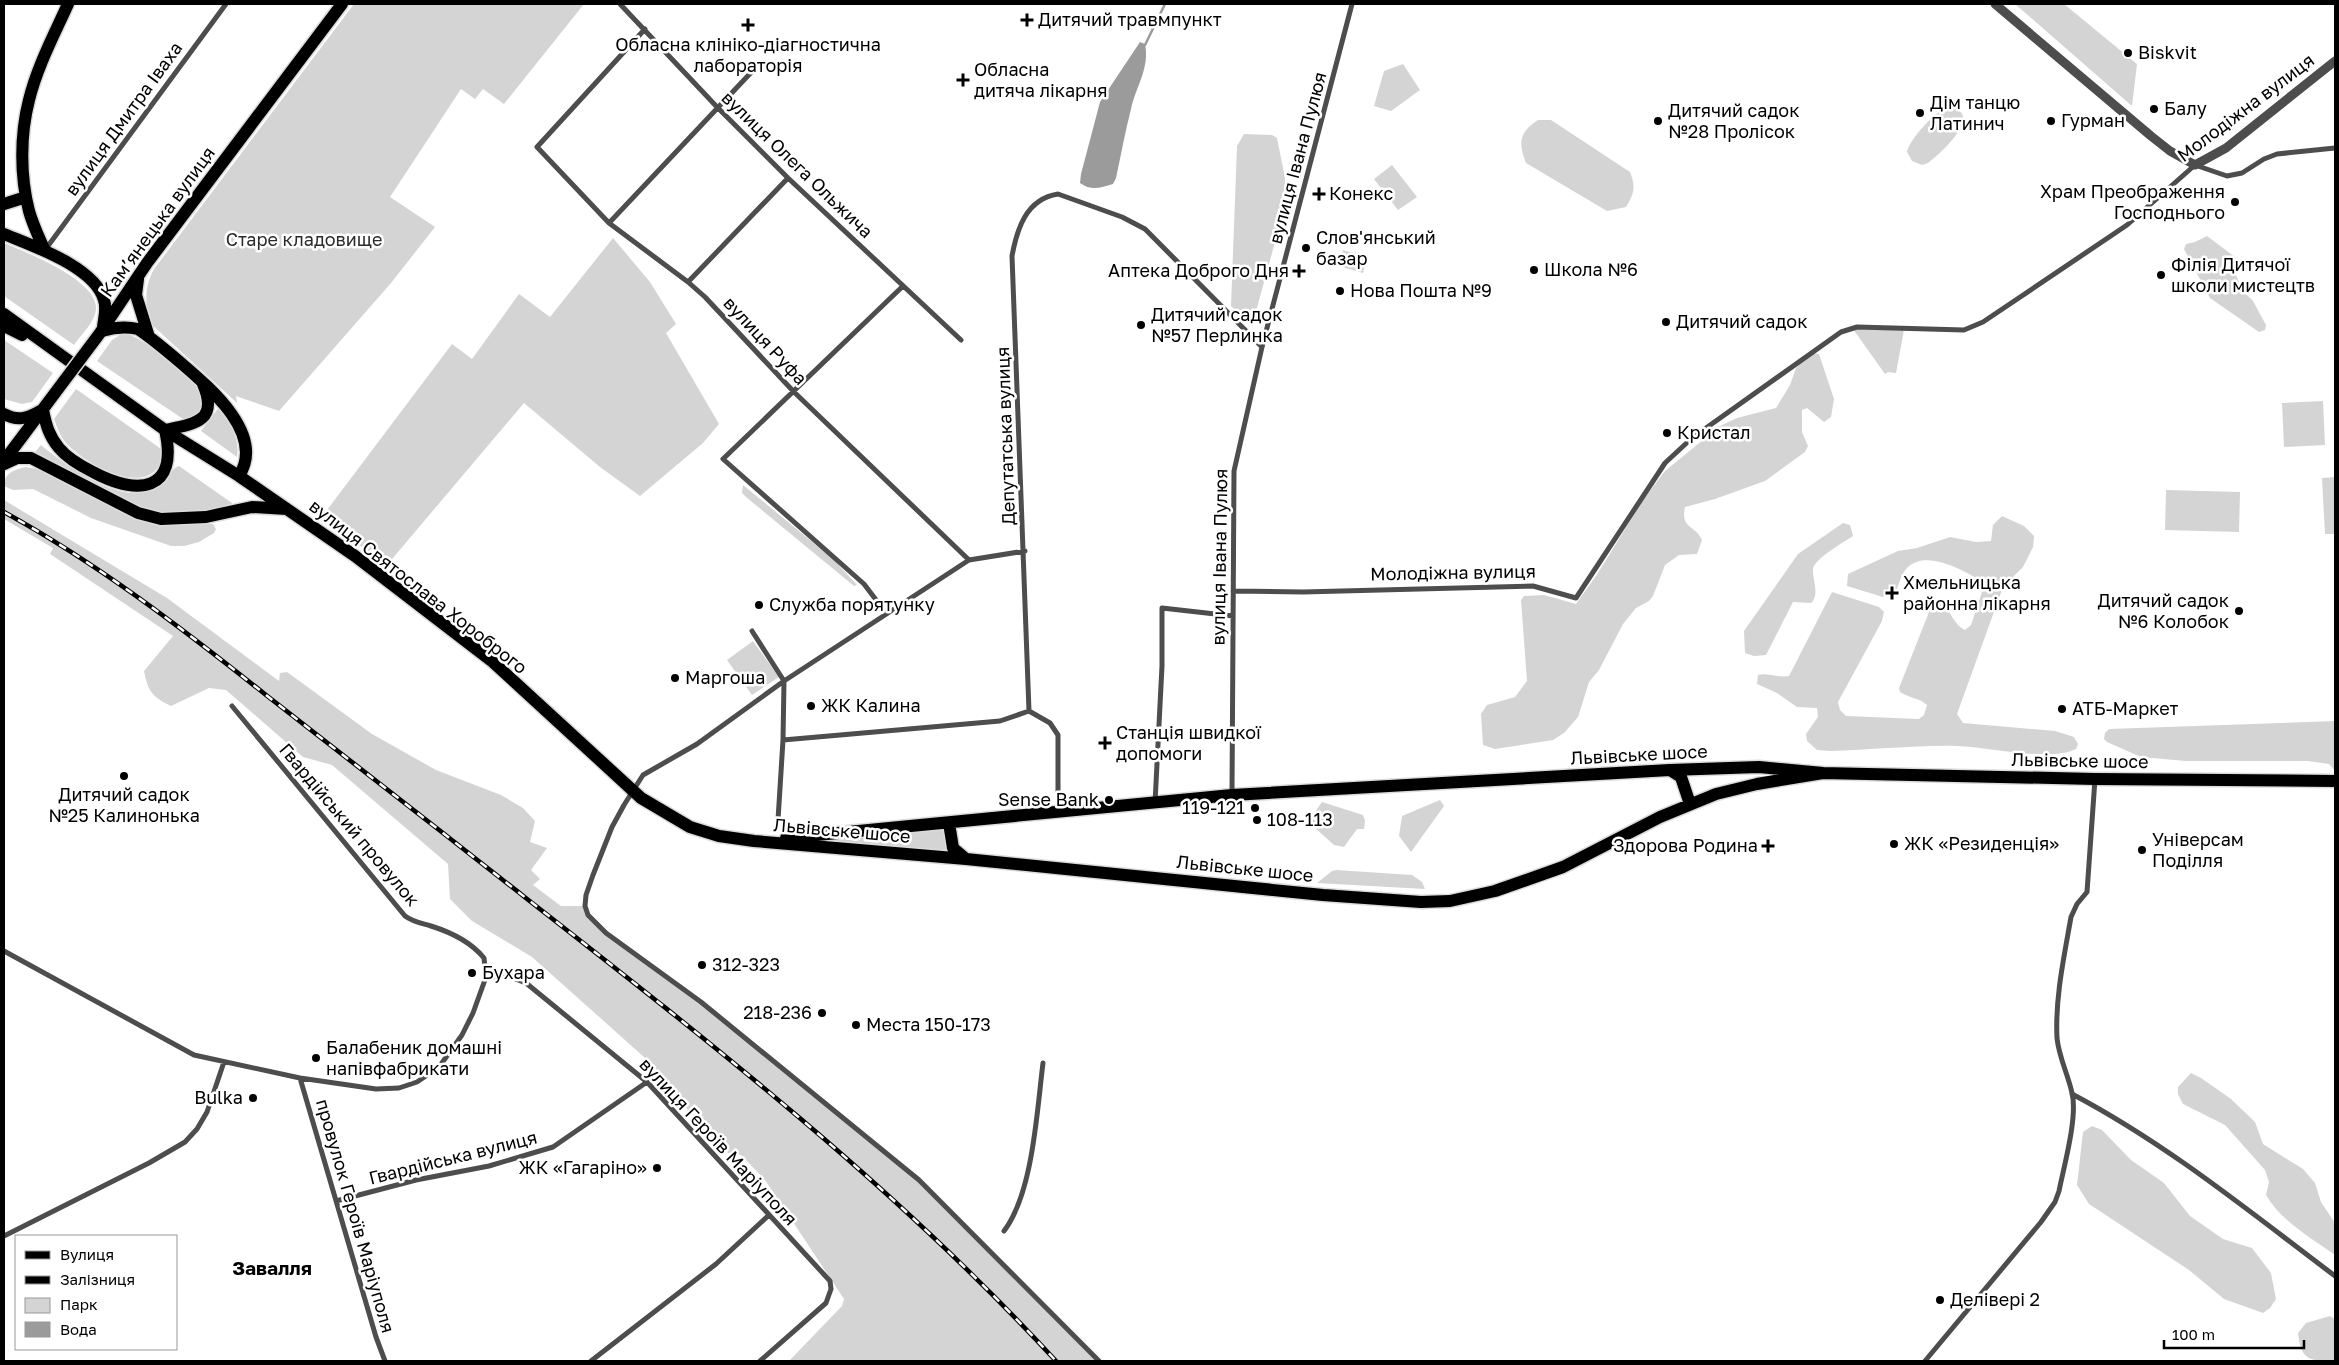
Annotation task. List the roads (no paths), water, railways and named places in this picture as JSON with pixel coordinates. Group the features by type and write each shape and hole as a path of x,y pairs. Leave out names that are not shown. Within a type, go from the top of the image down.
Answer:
{"main road":[{"path":"45,251 33,224 26,197 23,131 29,100 68,4"},
{"name":"Камʼянецька вулиця","path":"4,463 101,332 138,277 342,4"},
{"path":"4,204 26,197"},
{"path":"4,234 45,251 83,272 100,291 105,304 101,332 114,327 129,327 150,336 225,403 246,445 245,466 239,476"},
{"path":"138,277 136,295 150,336"},
{"name":"вулиця Святослава Хороброго","path":"4,314 165,430 239,476 355,556 493,662 633,790 662,812 690,827 719,836 754,841"},
{"name":"вулиця Святослава Хороброго","path":"4,326 57,354"},
{"path":"4,414 11,418 21,419 44,408 49,435 59,449 71,460 105,479 129,486 141,487 151,484 162,474 170,455 165,430 197,423 204,418 208,406 208,396 202,381"},
{"path":"4,463 17,458 39,461 121,505 138,513 161,519 206,516 252,507 288,509"},
{"name":"Львівське шосе","path":"754,841 1155,804 1232,795 1670,770 1760,767 1823,773 2095,779 2335,781"},
{"path":"1670,770 1682,777 1690,804"},
{"name":"Львівське шосе","path":"754,841 1322,895 1421,902 1450,901 1495,891 1563,867 1660,816 1716,794 1757,784 1823,773"},
{"path":"949,823 950,842 953,848 966,860"}],"street":[{"name":"вулиця Дмитра Іваха","path":"45,251 226,4"},
{"name":"вулиця Олега Ольжича","path":"620,4 717,107 788,178 961,340"},
{"name":"вулиця Івана Пулюя","path":"1232,795 1234,471 1262,347 1352,4"},
{"path":"1995,4 2150,136 2170,151 2195,165 2228,176 2242,172 2277,154 2335,148"},
{"name":"вулиця Руфа","path":"645,29 537,147 609,222 688,282 794,392 969,560"},
{"name":"Молодіжна вулиця","path":"1233,591 1303,592 1533,586 1576,598 1666,462 1692,438 1841,332 1857,327 1964,330 1982,322 2127,225 2195,165 2226,148 2335,61"},
{"path":"609,222 760,64"},
{"path":"688,282 788,178"},
{"name":"Депутатська вулиця","path":"1029,712 1025,551 1012,256 1021,221 1030,208 1047,196 1058,194 1146,229 1262,347"},
{"path":"886,613 864,584 723,459 902,286"},
{"path":"1025,551 969,560 784,681 697,744 643,775 612,827 592,875 586,895 588,915 606,933 738,1032 919,1180 1099,1361"},
{"path":"1155,804 1162,666 1162,608 1233,616"},
{"path":"752,631 784,681 783,740 778,820"},
{"name":"Гвардійський провулок","path":"232,706 405,916 414,922 443,930 466,942 484,958 486,976"},
{"path":"783,740 1000,721 1029,712 1050,722 1058,735 1058,813"},
{"path":"1925,1361 2055,1202 2064,1167 2073,1111 2072,1094 2061,1062 2057,1039 2057,1013 2071,917 2077,904 2087,892 2095,779"},
{"path":"4,951 190,1053 300,1078 376,1089 399,1088 417,1082 439,1067 452,1051 473,1013 486,976"},
{"name":"вулиця Героїв Маріуполя","path":"486,976 510,977 526,983 647,1082 830,1281 831,1289 826,1303 760,1361"},
{"path":"4,1236 149,1163 185,1142 197,1129 207,1112 224,1062"},
{"path":"1004,1231 1024,1190 1036,1126 1043,1063"},
{"name":"провулок Героїв Маріуполя","path":"300,1078 385,1361"},
{"name":"Гвардійська вулиця","path":"336,1201 416,1180 489,1166 552,1147 647,1082"},
{"path":"2072,1094 2103,1110 2180,1160 2335,1276"},
{"path":"591,1361 716,1264 769,1215"}],"water":[{"path":"1140,42 1145,44 1146,61 1133,101 1116,178 1113,184 1100,188 1084,186 1080,183 1081,174 1100,102"}],"waterway":[{"path":"1145,45 1165,4"}],"railway":[{"path":"4,512 106,575 235,670 682,1021 838,1151 913,1218 986,1288 1056,1361"}],"place":[{"name":"Дитячий травмпункт","path":"1027,20"},
{"name":"Обласна клініко-діагностична лабораторія","path":"748,25"},
{"name":"Biskvit","path":"2128,53"},
{"name":"Обласна дитяча лікарня","path":"963,80"},
{"name":"Балу","path":"2154,109"},
{"name":"Дім танцю Латинич","path":"1920,113"},
{"name":"Дитячий садок №28 Пролісок","path":"1658,121"},
{"name":"Гурман","path":"2051,121"},
{"name":"Конекс","path":"1319,194"},
{"name":"Храм Преображення Господнього","path":"2235,202"},
{"name":"Слов'янський базар","path":"1306,248"},
{"name":"Школа №6","path":"1534,270"},
{"name":"Аптека Доброго Дня","path":"1299,271"},
{"name":"Філія Дитячої школи мистецтв","path":"2161,275"},
{"name":"Нова Пошта №9","path":"1340,291"},
{"name":"Дитячий садок","path":"1666,322"},
{"name":"Дитячий садок №57 Перлинка","path":"1141,325"},
{"name":"Кристал","path":"1667,433"},
{"name":"Хмельницька районна лікарня","path":"1892,593"},
{"name":"Служба порятунку","path":"759,605"},
{"name":"Дитячий садок №6 Колобок","path":"2239,611"},
{"name":"Маргоша","path":"675,678"},
{"name":"ЖК Калина","path":"811,706"},
{"name":"АТБ-Маркет","path":"2062,709"},
{"name":"Станція швидкої допомоги","path":"1105,743"},
{"name":"Дитячий садок №25 Калинонька","path":"124,776"},
{"name":"Sense Bank","path":"1109,800"},
{"name":"119-121","path":"1255,808"},
{"name":"108-113","path":"1257,820"},
{"name":"ЖК «Резиденція»","path":"1894,844"},
{"name":"Здорова Родина","path":"1768,846"},
{"name":"Універсам Поділля","path":"2142,850"},
{"name":"312-323","path":"702,965"},
{"name":"Бухара","path":"472,973"},
{"name":"218-236","path":"822,1013"},
{"name":"Места 150-173","path":"856,1025"},
{"name":"Балабеник домашні напівфабрикати","path":"316,1058"},
{"name":"Bulka","path":"253,1098"},
{"name":"ЖК «Гагаріно»","path":"657,1168"},
{"name":"Делівері 2","path":"1940,1300"}],"district":[{"name":"Завалля","path":"272,1268"}],"park label":[{"name":"Старе кладовище","path":"304,240"}]}
